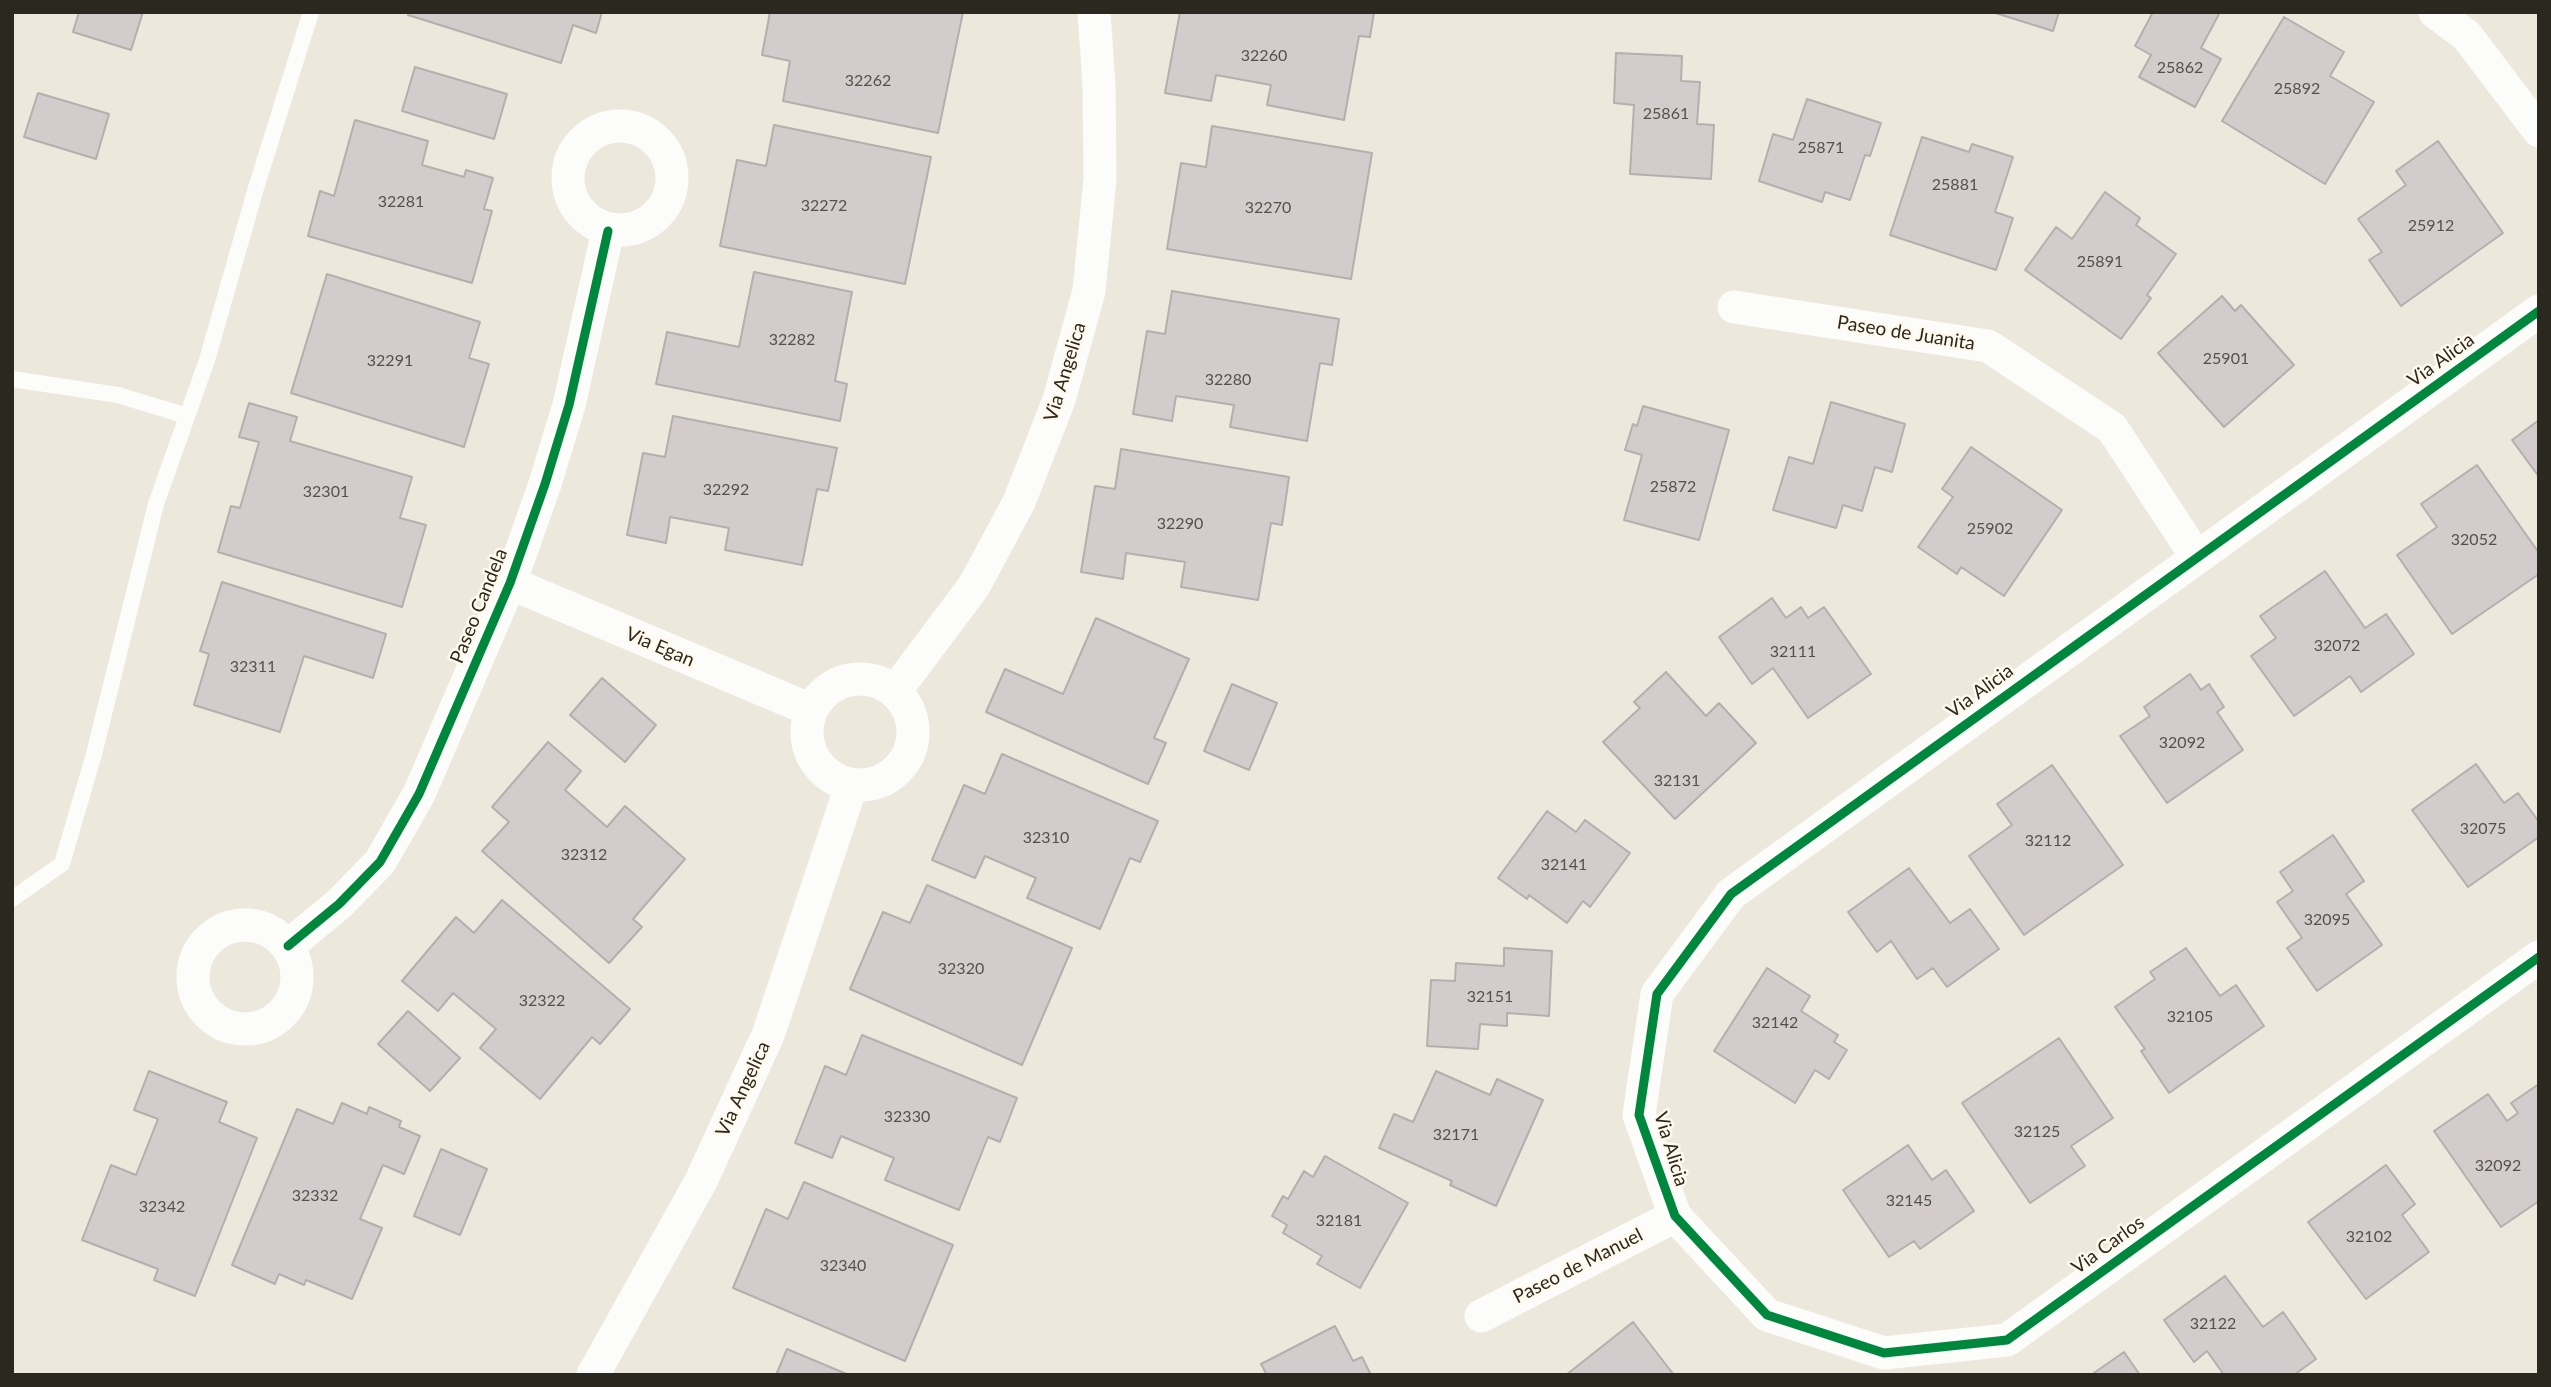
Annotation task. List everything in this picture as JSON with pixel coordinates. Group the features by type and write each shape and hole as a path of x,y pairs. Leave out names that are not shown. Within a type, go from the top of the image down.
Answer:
{"street":[{"name":"Via Angelica","path":"896,690 974,586 1020,502 1059,400 1088,291 1100,179 1099,84 1094,12"},
{"path":"2435,12 2466,36 2539,131"},
{"name":"Paseo Candela","path":"288,946 339,904 380,862 419,794 510,583 569,405 608,231"},
{"name":"Paseo de Juanita","path":"1734,307 1988,346 2112,428 2196,556"},
{"name":"Via Alicia","path":"1675,1216 1639,1115 1657,994 1731,894 2539,311"},
{"name":"Via Egan","path":"510,583 811,710"},
{"path":"865,678 896,690 914,721 910,755 886,781 851,786 828,776 813,758 807,734 811,710 833,685 865,678"},
{"name":"Via Angelica","path":"593,1375 701,1181 768,1035 851,786"},
{"name":"Via Carlos","path":"1675,1216 1767,1315 1884,1353 2007,1340 2539,957"},
{"name":"Paseo de Manuel","path":"1481,1316 1675,1216"}],"lane":[{"path":"12,899 62,864 94,754 156,504 207,360 256,188 311,12"},
{"path":"12,379 118,395 187,416"}],"building":[{"path":"79,12 143,12 131,50 73,32"},
{"path":"409,12 602,12 596,33 573,25 561,63 408,15"},
{"path":"770,12 963,12 938,133 783,101 790,61 762,55"},
{"path":"1180,12 1374,12 1370,37 1359,36 1344,120 1267,105 1271,85 1216,75 1211,101 1165,93"},
{"path":"1992,12 2059,12 2053,31"},
{"path":"2153,12 2220,12 2201,48 2221,59 2195,107 2139,77 2151,55 2135,46"},
{"path":"2284,17 2344,52 2330,76 2374,102 2325,184 2222,121"},
{"path":"1616,53 1682,56 1681,81 1700,82 1697,124 1714,125 1711,179 1630,174 1634,105 1614,103"},
{"path":"415,67 507,94 494,139 402,111"},
{"path":"38,93 109,114 96,159 24,137"},
{"path":"1807,99 1881,123 1870,156 1865,155 1850,200 1825,192 1822,202 1759,181 1773,134 1793,140"},
{"path":"355,120 428,141 422,165 464,177 466,170 493,178 484,209 492,211 472,283 308,236 320,191 334,196"},
{"path":"774,125 931,157 905,284 720,246 737,160 766,166"},
{"path":"1212,126 1372,153 1351,279 1167,249 1181,163 1206,167"},
{"path":"1922,137 1969,152 1972,144 2013,157 1995,212 2013,218 1996,270 1890,235"},
{"path":"2438,141 2503,233 2401,306 2369,260 2382,252 2358,219 2406,185 2396,171"},
{"path":"2105,192 2140,218 2136,225 2176,254 2147,295 2151,298 2121,339 2025,270 2056,227 2072,239"},
{"path":"754,272 852,292 835,381 847,384 840,421 656,384 667,332 739,347"},
{"path":"327,274 480,322 469,358 489,364 464,447 291,393"},
{"path":"1172,291 1339,319 1332,365 1320,363 1307,441 1230,427 1234,405 1176,396 1172,421 1133,414 1147,331 1165,334"},
{"path":"2222,296 2235,311 2241,305 2294,365 2224,427 2158,353"},
{"path":"1831,402 1905,424 1892,472 1875,467 1862,511 1843,505 1836,528 1773,510 1789,457 1813,464"},
{"path":"249,403 297,417 290,441 412,477 400,518 426,525 402,607 218,552 231,506 240,508 259,442 239,437"},
{"path":"1643,406 1729,430 1699,540 1624,520 1642,455 1625,450 1633,424 1637,426"},
{"path":"673,416 837,448 828,491 817,489 802,565 725,550 729,528 670,517 666,543 627,535 643,453 665,457"},
{"path":"2539,420 2539,477 2512,440"},
{"path":"1971,447 2062,510 2004,596 1961,567 1957,574 1918,547 1953,497 1942,489"},
{"path":"1121,449 1289,477 1282,525 1271,523 1258,600 1181,587 1185,562 1126,553 1123,579 1081,572 1095,486 1115,489"},
{"path":"2477,465 2539,553 2539,574 2452,634 2397,555 2437,527 2421,504"},
{"path":"2325,571 2365,628 2386,614 2414,654 2361,692 2350,676 2294,716 2251,656 2276,638 2260,616"},
{"path":"222,582 386,634 373,678 304,656 280,732 194,705 209,654 200,651"},
{"path":"1772,598 1786,618 1801,607 1808,618 1824,607 1871,674 1808,718 1773,668 1752,684 1719,637"},
{"path":"1096,618 1189,659 1154,738 1166,743 1148,784 986,712 1005,669 1063,694"},
{"path":"1666,672 1706,716 1719,703 1756,743 1675,819 1603,742 1640,708 1634,702"},
{"path":"2190,674 2201,690 2209,684 2224,707 2217,712 2243,750 2167,803 2120,736 2150,716 2144,707"},
{"path":"602,678 656,725 625,762 570,715"},
{"path":"1232,684 1277,703 1249,770 1204,751"},
{"path":"548,742 581,771 565,790 607,827 625,806 685,859 633,919 642,927 609,963 482,851 509,822 492,807"},
{"path":"1002,754 1158,821 1140,862 1130,858 1100,929 1027,898 1036,878 985,856 975,878 932,860 964,785 985,794"},
{"path":"2476,764 2504,803 2518,793 2539,822 2539,837 2468,887 2412,810"},
{"path":"2052,765 2123,865 2024,935 1969,856 2012,825 1997,804"},
{"path":"1547,811 1576,832 1585,820 1630,853 1590,907 1583,901 1567,923 1529,895 1527,899 1498,878"},
{"path":"2333,835 2364,881 2346,894 2382,945 2317,991 2287,948 2302,938 2277,902 2293,891 2280,872"},
{"path":"1909,868 1950,923 1970,909 1999,949 1947,987 1933,968 1917,979 1891,941 1877,952 1848,912"},
{"path":"927,885 1072,948 1022,1065 850,989 883,912 910,923"},
{"path":"502,900 630,1009 600,1044 592,1037 540,1099 480,1048 496,1029 453,993 438,1011 402,981 456,917 474,933"},
{"path":"1504,948 1552,951 1549,1016 1507,1013 1507,1026 1480,1024 1478,1049 1427,1046 1431,980 1455,981 1456,963 1504,966"},
{"path":"2186,948 2220,996 2236,985 2264,1026 2169,1093 2141,1051 2145,1049 2115,1007 2155,979 2150,972"},
{"path":"1767,968 1810,996 1801,1011 1838,1035 1834,1042 1847,1050 1829,1079 1815,1070 1795,1103 1714,1051"},
{"path":"408,1011 460,1058 430,1091 378,1044"},
{"path":"862,1035 1017,1098 1000,1142 988,1137 959,1210 885,1180 894,1158 841,1136 832,1158 795,1143 825,1066 846,1075"},
{"path":"2059,1038 2113,1118 2071,1146 2085,1166 2030,1203 1962,1103"},
{"path":"149,1071 227,1102 219,1122 257,1138 195,1296 154,1280 158,1269 82,1240 111,1165 136,1175 158,1119 134,1110"},
{"path":"1436,1071 1490,1095 1497,1079 1543,1100 1496,1206 1450,1185 1452,1181 1379,1148 1394,1114 1413,1122"},
{"path":"2539,1084 2539,1201 2501,1227 2434,1131 2488,1094 2507,1121 2518,1113 2511,1103"},
{"path":"342,1103 367,1114 369,1107 401,1121 399,1127 420,1136 404,1174 383,1165 360,1219 382,1228 352,1299 306,1280 304,1285 279,1274 275,1284 232,1265 297,1109 333,1124"},
{"path":"1908,1145 1932,1180 1946,1170 1974,1211 1920,1249 1914,1241 1889,1257 1843,1190"},
{"path":"441,1149 487,1169 460,1235 414,1216"},
{"path":"1325,1156 1408,1203 1360,1288 1317,1264 1322,1256 1283,1233 1287,1225 1272,1216 1283,1196 1288,1199 1304,1171 1313,1177"},
{"path":"2386,1165 2415,1204 2402,1215 2429,1252 2366,1299 2308,1222"},
{"path":"804,1182 953,1245 905,1361 733,1288 766,1209 788,1219"},
{"path":"2225,1276 2263,1327 2283,1312 2316,1359 2294,1375 2224,1375 2207,1351 2194,1362 2164,1320"},
{"path":"1633,1322 1674,1375 1566,1375"},
{"path":"1335,1326 1353,1361 1362,1357 1371,1375 1267,1375 1261,1364"},
{"path":"787,1349 849,1375 776,1375"},
{"path":"2124,1352 2140,1375 2091,1375"}],"cycle path":[{"path":"288,946 339,904 380,862 419,794 510,583 545,484 569,405 608,231"},
{"path":"2539,311 1731,894 1657,994 1639,1115 1675,1216 1767,1315 1884,1353 2007,1340 2539,957"}]}
